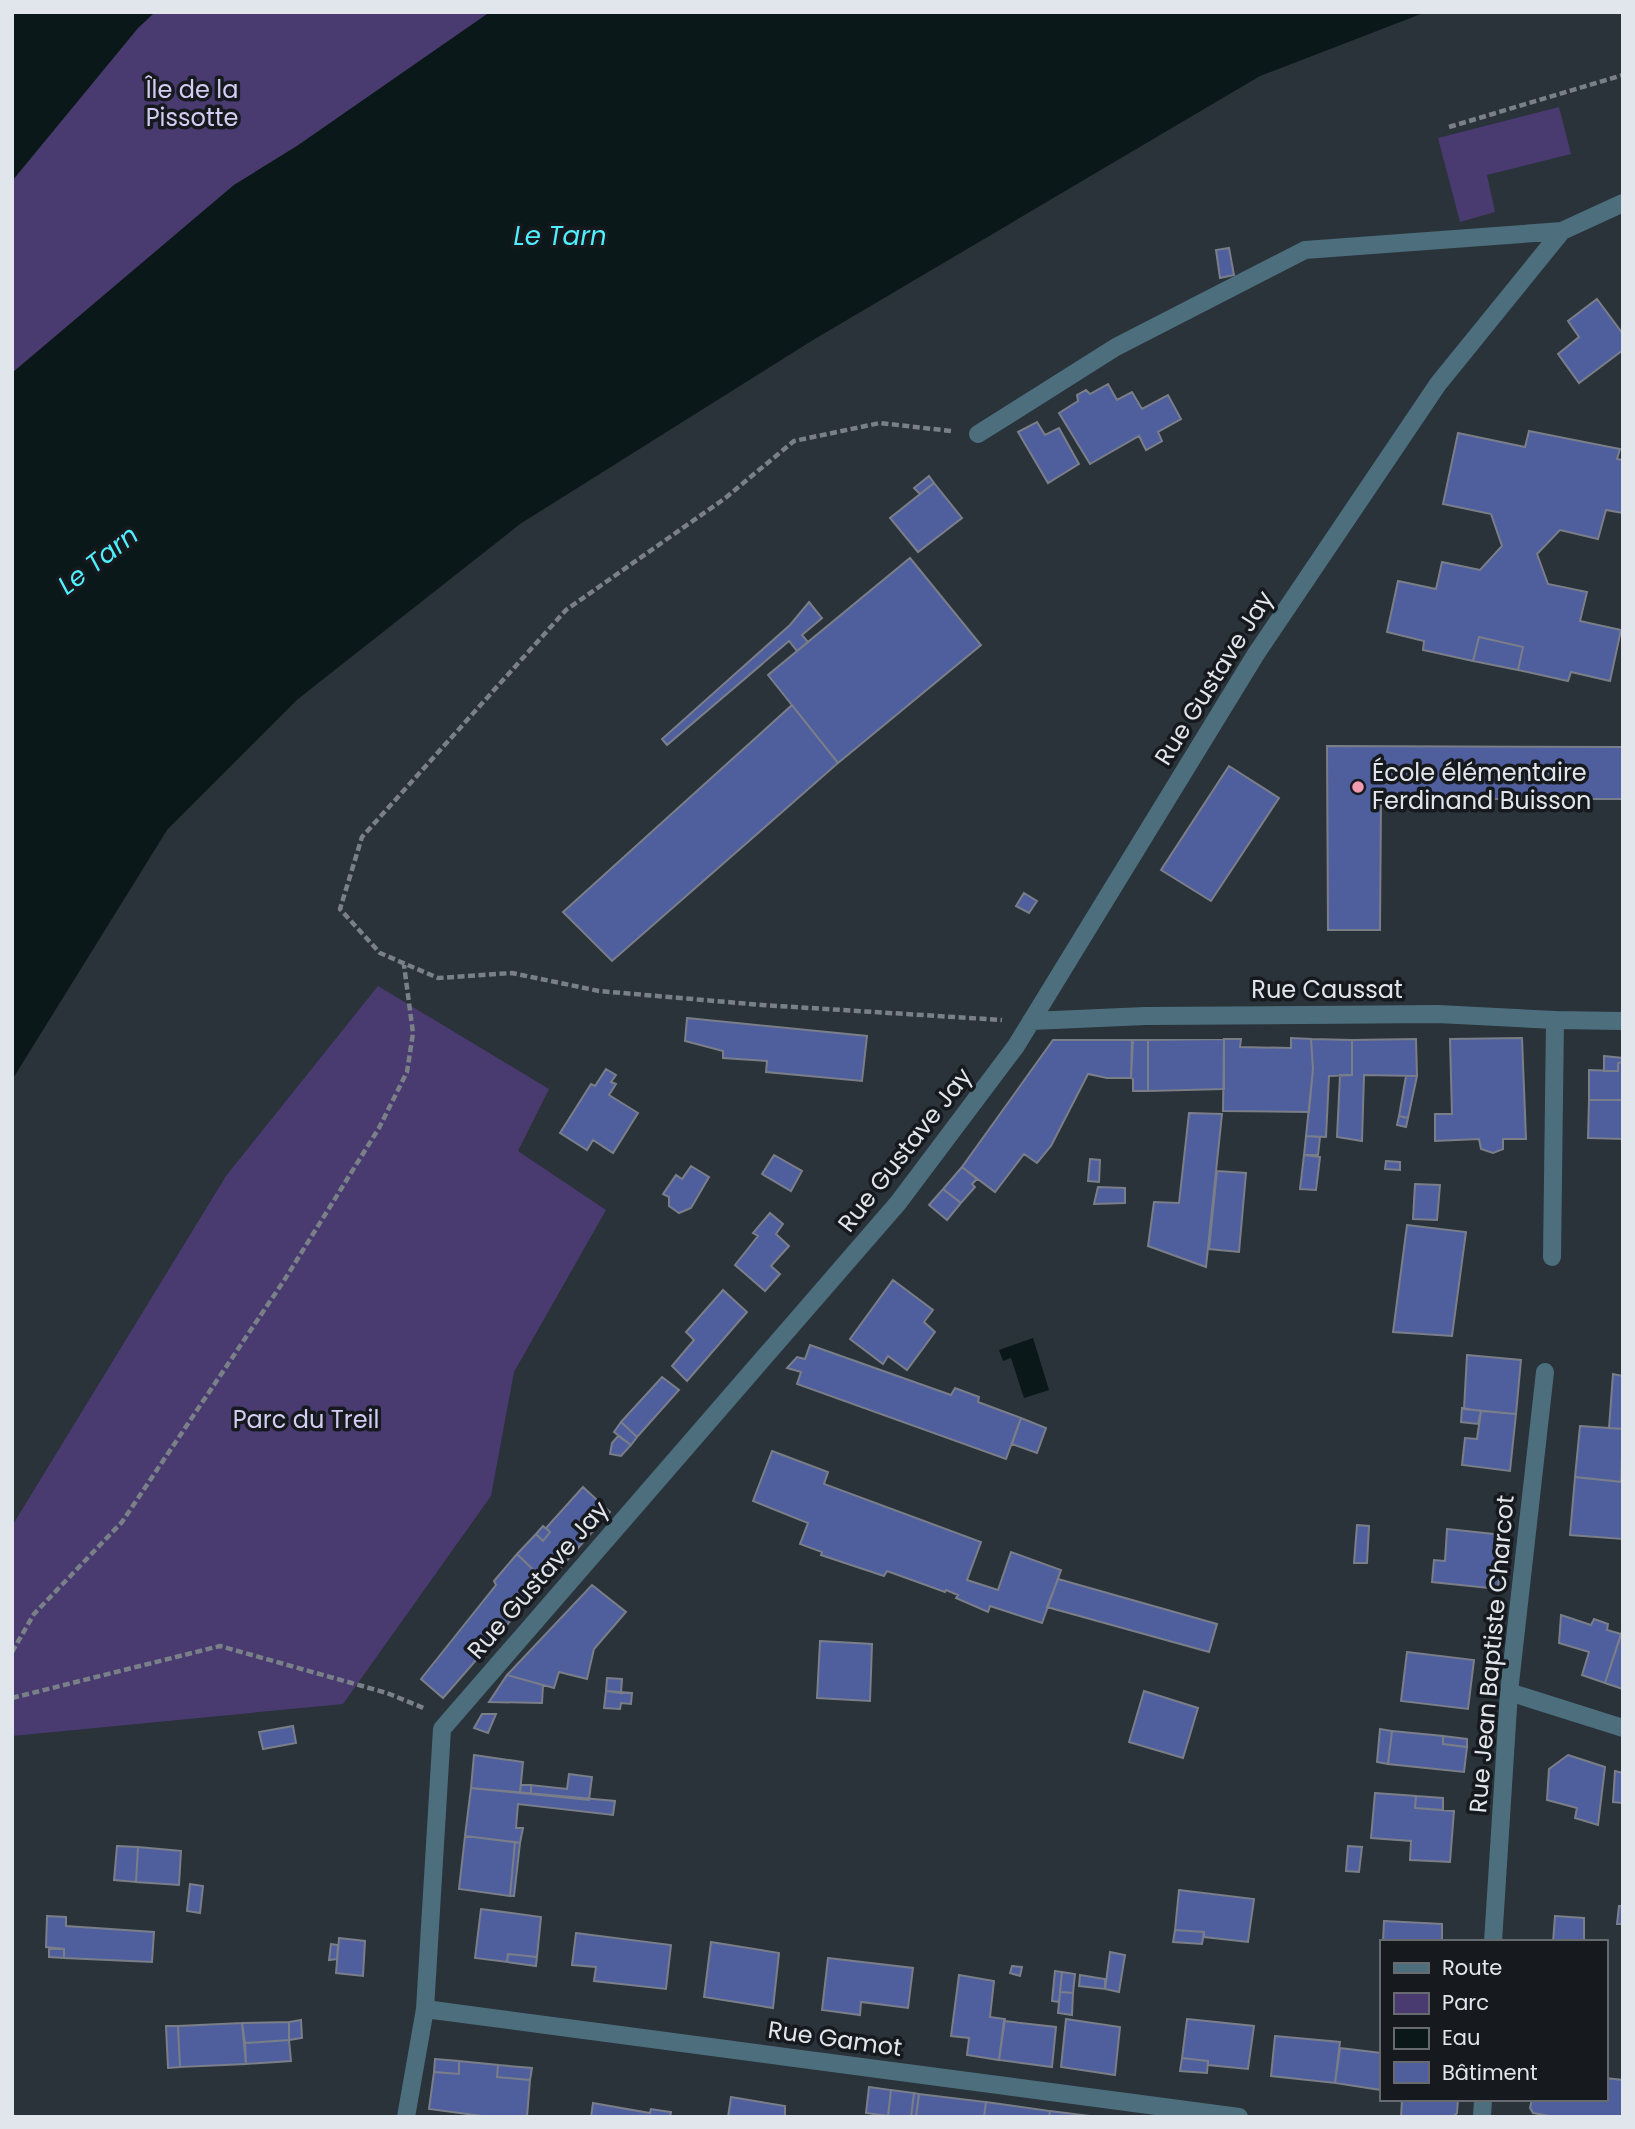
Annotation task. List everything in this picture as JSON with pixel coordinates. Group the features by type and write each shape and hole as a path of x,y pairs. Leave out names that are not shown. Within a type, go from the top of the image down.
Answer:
{"street":[{"path":"978,435 1116,347 1305,250 1562,232 1623,203"},
{"name":"Rue Gustave Jay","path":"405,2117 425,2009 442,1729 898,1203 1016,1046 1256,654 1438,384 1562,232"},
{"name":"Rue Caussat","path":"1031,1021 1144,1016 1438,1014 1623,1021"},
{"path":"1552,1257 1555,1020"},
{"name":"Rue Jean Baptiste Charcot","path":"1493,1940 1509,1692 1545,1371"},
{"path":"1509,1692 1623,1728"},
{"name":"Rue Gamot","path":"425,2009 1239,2117"}],"path":[{"path":"1449,127 1623,75"},
{"path":"978,435 880,423 794,440 724,499 566,610 362,837 340,909 380,953 438,978 512,973 599,990 762,1006 1031,1021"},
{"path":"12,1652 34,1614 122,1522 285,1279 379,1128 407,1072 413,1034 404,964"},
{"path":"12,1698 220,1646 387,1693 450,1719"}],"green space":[{"name":"Île de la Pissotte","path":"155,12 490,12 297,146 234,185 12,373 12,181 138,28"},
{"path":"1559,107 1571,154 1487,175 1495,212 1460,222 1438,138"},
{"name":"Parc du Treil","path":"378,986 549,1089 518,1151 606,1210 514,1372 491,1496 343,1704 12,1736 12,1526 226,1176"}],"water":[{"path":"12,12 155,12 138,28 12,181"},
{"name":"Le Tarn","path":"490,12 1426,12 1260,76 813,340 520,524 298,699 167,830 12,1080 12,373 234,185 297,146"},
{"path":"1033,1338 1049,1390 1024,1398 1011,1358 1003,1361 999,1350"}],"building":[{"path":"1229,248 1234,275 1220,278 1216,250"},
{"path":"1597,299 1623,334 1623,350 1579,383 1558,354 1579,337 1568,321"},
{"path":"1108,384 1117,400 1132,392 1142,409 1168,395 1181,419 1158,432 1162,441 1146,450 1139,436 1090,464 1059,413 1078,401 1077,395 1086,390 1090,394"},
{"path":"1037,422 1045,435 1059,428 1079,464 1048,483 1018,432"},
{"path":"1529,431 1620,449 1617,459 1623,460 1623,513 1606,510 1598,539 1560,530 1537,554 1548,584 1587,592 1580,621 1621,630 1610,681 1571,672 1568,681 1518,670 1523,647 1479,637 1473,661 1423,650 1424,641 1387,632 1398,581 1436,589 1442,562 1480,570 1502,546 1491,514 1443,504 1458,433 1525,447"},
{"path":"929,476 934,483 920,494 914,488"},
{"path":"934,483 962,518 918,552 890,518"},
{"path":"910,558 981,645 838,763 768,675"},
{"path":"809,602 822,618 802,635 808,642 797,651 789,641 667,745 662,739 790,625"},
{"path":"1479,637 1523,647 1518,670 1473,661"},
{"path":"792,705 838,763 612,961 563,912"},
{"path":"1327,746 1623,747 1623,799 1381,799 1380,930 1328,930"},
{"path":"1229,766 1279,798 1211,901 1161,870"},
{"path":"1024,893 1037,901 1029,913 1016,906"},
{"path":"687,1018 867,1036 862,1081 766,1072 767,1061 723,1058 723,1051 685,1041"},
{"path":"1291,1038 1311,1039 1313,1069 1309,1112 1223,1111 1224,1039 1241,1039 1240,1047 1291,1048"},
{"path":"1522,1038 1526,1139 1503,1139 1503,1149 1493,1153 1481,1149 1479,1139 1435,1141 1435,1114 1452,1114 1450,1039"},
{"path":"1224,1039 1224,1089 1148,1091 1148,1040"},
{"path":"1311,1039 1352,1040 1352,1075 1329,1076 1326,1137 1306,1136 1313,1069"},
{"path":"1416,1039 1417,1076 1364,1075 1362,1141 1337,1137 1340,1075 1352,1075 1352,1040"},
{"path":"1053,1040 1132,1040 1131,1078 1107,1078 1088,1074 1051,1146 1037,1163 1024,1154 995,1192 962,1167"},
{"path":"1133,1040 1148,1040 1148,1091 1133,1091"},
{"path":"1604,1056 1623,1058 1623,1062 1618,1063 1618,1071 1604,1071"},
{"path":"1623,1062 1623,1100 1589,1100 1589,1070 1618,1071 1618,1063"},
{"path":"606,1069 616,1075 611,1082 616,1084 609,1095 638,1113 613,1153 593,1140 587,1150 560,1133 591,1084 595,1086"},
{"path":"1406,1076 1417,1076 1408,1118 1399,1116"},
{"path":"1589,1100 1623,1100 1623,1139 1588,1138"},
{"path":"1189,1113 1222,1114 1206,1267 1148,1246 1154,1202 1179,1203"},
{"path":"1399,1116 1408,1118 1406,1127 1397,1125"},
{"path":"1306,1136 1320,1137 1318,1155 1304,1155"},
{"path":"774,1155 802,1171 791,1191 762,1174"},
{"path":"1304,1155 1320,1157 1316,1190 1300,1189"},
{"path":"1090,1159 1100,1160 1099,1182 1088,1181"},
{"path":"1386,1161 1400,1162 1400,1170 1385,1169"},
{"path":"691,1166 709,1177 691,1208 679,1213 669,1206 669,1197 663,1194 676,1175 682,1179"},
{"path":"962,1167 977,1179 972,1184 975,1187 961,1203 943,1189"},
{"path":"1217,1171 1246,1173 1239,1252 1209,1249"},
{"path":"1415,1184 1440,1185 1437,1220 1413,1219"},
{"path":"1098,1187 1125,1188 1125,1203 1094,1204"},
{"path":"943,1189 961,1203 947,1220 929,1205"},
{"path":"770,1213 783,1224 776,1234 789,1246 771,1266 780,1274 765,1291 735,1265 758,1236 753,1233"},
{"path":"1407,1225 1466,1232 1452,1336 1393,1332"},
{"path":"893,1280 933,1310 924,1322 935,1332 907,1370 888,1356 883,1364 850,1339"},
{"path":"723,1290 747,1312 687,1381 672,1366 694,1340 686,1332"},
{"path":"810,1345 951,1395 955,1388 979,1397 978,1402 1021,1418 1006,1459 797,1384 801,1372 787,1368 797,1357 805,1359"},
{"path":"1467,1355 1521,1360 1516,1414 1464,1409"},
{"path":"1613,1374 1623,1376 1623,1429 1609,1428"},
{"path":"662,1377 679,1390 637,1437 621,1422"},
{"path":"1462,1408 1481,1411 1478,1424 1461,1422"},
{"path":"1481,1411 1516,1414 1510,1471 1462,1465 1465,1438 1477,1439"},
{"path":"1021,1418 1046,1428 1037,1453 1012,1444"},
{"path":"621,1422 637,1437 631,1445 614,1432"},
{"path":"1580,1426 1623,1429 1621,1482 1575,1477"},
{"path":"618,1436 631,1445 621,1456 610,1454 612,1443"},
{"path":"772,1451 828,1472 824,1484 981,1542 967,1580 998,1590 1011,1552 1061,1570 1042,1623 990,1606 988,1612 956,1598 958,1595 946,1590 945,1592 887,1571 884,1576 821,1555 822,1552 800,1544 808,1523 753,1501"},
{"path":"1575,1477 1623,1482 1623,1539 1570,1535"},
{"path":"583,1487 610,1512 547,1583 517,1554 536,1534 543,1541 550,1532 546,1528"},
{"path":"1357,1525 1369,1526 1367,1563 1354,1563"},
{"path":"543,1526 550,1532 543,1541 536,1534"},
{"path":"1447,1529 1503,1535 1498,1589 1432,1582 1434,1560 1445,1561"},
{"path":"517,1554 547,1583 443,1698 421,1679 496,1585 494,1581"},
{"path":"1058,1579 1217,1624 1209,1652 1047,1607"},
{"path":"592,1585 626,1612 594,1649 587,1679 559,1672 554,1688 507,1675"},
{"path":"1561,1615 1591,1625 1594,1619 1608,1624 1607,1630 1621,1634 1605,1683 1582,1675 1589,1652 1559,1643"},
{"path":"1623,1629 1623,1689 1605,1683"},
{"path":"820,1641 872,1644 870,1701 817,1698"},
{"path":"1407,1652 1474,1660 1468,1709 1401,1701"},
{"path":"507,1675 543,1685 542,1703 489,1702"},
{"path":"607,1678 622,1679 621,1693 606,1691"},
{"path":"606,1691 632,1693 631,1704 621,1703 620,1709 604,1708"},
{"path":"1144,1691 1198,1708 1183,1758 1129,1742"},
{"path":"482,1714 496,1714 488,1733 474,1728"},
{"path":"293,1726 296,1743 263,1749 259,1732"},
{"path":"1380,1729 1392,1731 1388,1764 1377,1762"},
{"path":"1392,1731 1443,1736 1443,1744 1467,1747 1464,1772 1388,1764"},
{"path":"1443,1736 1467,1739 1467,1747 1443,1744"},
{"path":"474,1755 523,1762 520,1793 471,1788"},
{"path":"1568,1755 1605,1767 1598,1825 1575,1818 1577,1808 1547,1800 1549,1769"},
{"path":"1615,1771 1623,1773 1623,1803 1613,1802"},
{"path":"569,1774 592,1777 589,1800 531,1794 531,1785 567,1789"},
{"path":"521,1785 531,1785 531,1794 520,1793"},
{"path":"471,1788 615,1801 613,1815 518,1804 516,1828 523,1828 520,1843 465,1836"},
{"path":"1375,1793 1416,1796 1415,1808 1454,1811 1450,1862 1410,1860 1411,1841 1371,1838"},
{"path":"1416,1796 1443,1798 1443,1810 1415,1808"},
{"path":"465,1836 515,1842 510,1896 459,1889"},
{"path":"515,1842 520,1843 514,1896 510,1896"},
{"path":"117,1846 138,1847 136,1882 114,1880"},
{"path":"1348,1846 1362,1847 1359,1872 1346,1871"},
{"path":"138,1847 181,1851 179,1885 136,1882"},
{"path":"190,1884 203,1886 200,1913 187,1911"},
{"path":"1179,1890 1254,1899 1248,1942 1204,1937 1204,1932 1175,1930"},
{"path":"1619,1906 1623,1906 1623,1924 1617,1924"},
{"path":"481,1909 541,1917 537,1957 508,1954 507,1962 475,1958"},
{"path":"47,1916 66,1917 66,1926 154,1932 152,1962 64,1958 64,1949 46,1947"},
{"path":"1555,1916 1584,1918 1584,1940 1553,1940"},
{"path":"1384,1921 1442,1924 1442,1940 1383,1940"},
{"path":"1175,1930 1204,1932 1202,1944 1173,1942"},
{"path":"576,1933 671,1945 666,1989 594,1981 596,1967 572,1965"},
{"path":"339,1938 365,1941 363,1976 336,1973"},
{"path":"711,1942 779,1953 773,2008 704,1997"},
{"path":"331,1944 338,1945 337,1959 329,1960"},
{"path":"49,1949 64,1949 64,1958 49,1957"},
{"path":"1110,1952 1125,1955 1119,1992 1105,1989"},
{"path":"508,1954 537,1957 536,1966 507,1962"},
{"path":"828,1958 913,1968 908,2008 861,2002 860,2015 822,2010"},
{"path":"1012,1966 1022,1967 1020,1976 1010,1973"},
{"path":"1055,1971 1062,1972 1059,2002 1052,2001"},
{"path":"1062,1972 1075,1974 1073,1993 1060,1992"},
{"path":"959,1975 994,1981 990,2017 1005,2019 999,2060 967,2055 969,2038 951,2036"},
{"path":"1080,1975 1105,1979 1105,1989 1079,1986"},
{"path":"1060,1992 1073,1993 1072,2015 1058,2013"},
{"path":"1066,2019 1120,2027 1115,2075 1061,2067"},
{"path":"1187,2019 1254,2026 1248,2069 1208,2065 1208,2061 1182,2058"},
{"path":"301,2020 302,2038 289,2040 289,2022"},
{"path":"1004,2021 1056,2027 1052,2067 999,2060"},
{"path":"289,2022 289,2040 245,2043 242,2023"},
{"path":"242,2023 246,2064 180,2067 178,2026"},
{"path":"166,2026 178,2026 180,2067 168,2068"},
{"path":"1275,2036 1340,2042 1335,2083 1271,2076"},
{"path":"289,2040 291,2061 246,2064 245,2043"},
{"path":"1340,2048 1380,2053 1380,2090 1335,2083"},
{"path":"1182,2058 1208,2061 1207,2073 1180,2071"},
{"path":"435,2059 459,2061 459,2074 434,2072"},
{"path":"459,2061 498,2065 497,2077 530,2080 527,2117 482,2116 429,2109 434,2072 459,2074"},
{"path":"498,2065 532,2068 530,2080 497,2077"},
{"path":"1607,2078 1623,2080 1623,2117 1555,2117 1533,2113 1530,2108 1532,2101 1607,2101"},
{"path":"869,2087 891,2090 888,2116 866,2113"},
{"path":"891,2090 914,2093 911,2117 888,2117"},
{"path":"914,2093 919,2094 916,2117 911,2117"},
{"path":"919,2094 986,2102 984,2117 916,2117"},
{"path":"731,2097 785,2106 785,2117 728,2117"},
{"path":"1402,2101 1458,2101 1457,2113 1453,2117 1401,2117"},
{"path":"986,2102 1050,2111 1049,2117 984,2117"},
{"path":"593,2103 650,2113 651,2109 671,2112 670,2117 591,2117"},
{"path":"1050,2111 1098,2117 1049,2117"}],"place":[{"name":"École élémentaire Ferdinand Buisson","path":"1358,787"}]}
